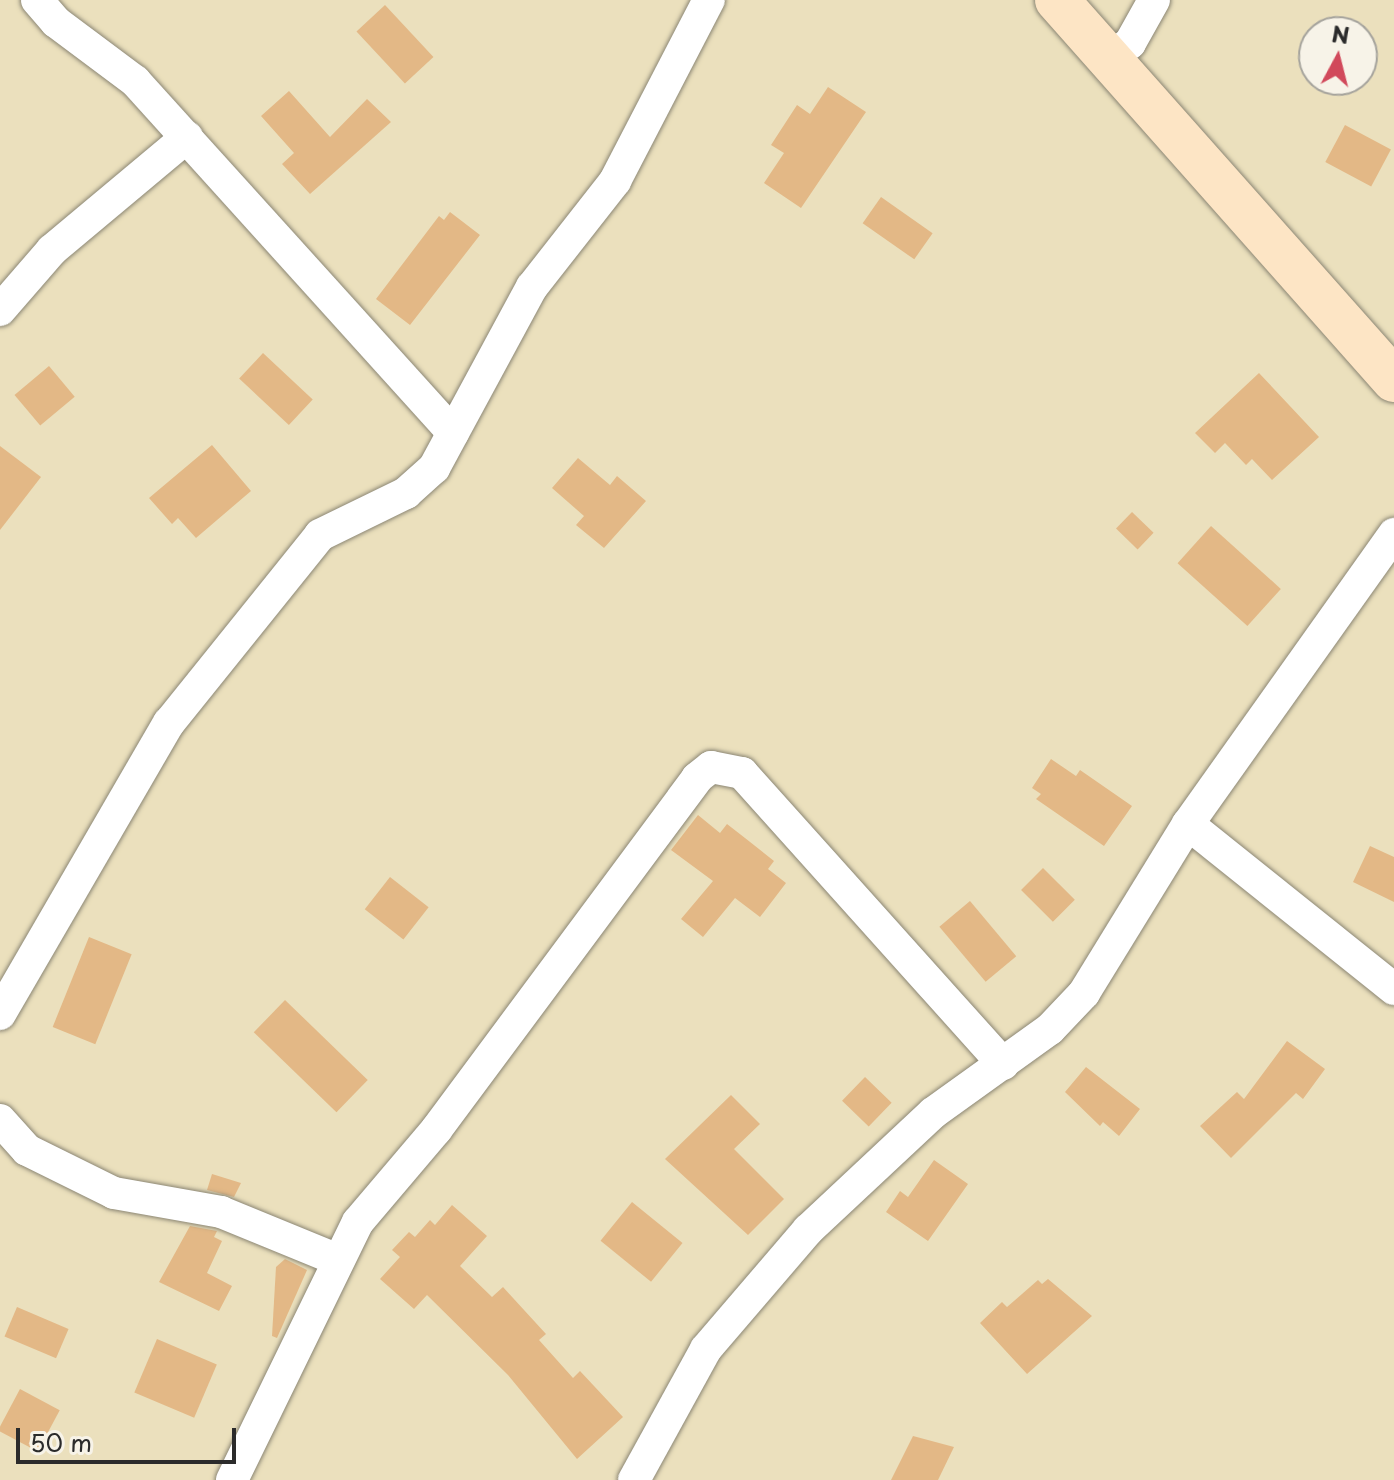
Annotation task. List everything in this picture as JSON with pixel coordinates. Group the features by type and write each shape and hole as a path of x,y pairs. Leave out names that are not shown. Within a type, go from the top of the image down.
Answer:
{"street":[{"path":"37,0 56,22 135,81 453,433"},
{"path":"0,1014 169,723 320,535 406,493 434,468 532,287 615,181 709,0"},
{"path":"1057,0 1394,380"},
{"path":"1108,59 1130,43 1154,0"},
{"path":"0,310 52,250 187,137"},
{"path":"634,1480 706,1349 808,1230 933,1113 1050,1029 1084,993 1188,824 1394,534"},
{"path":"232,1480 338,1260 372,1202 417,1155 697,778 711,767 732,767 742,773 1003,1064"},
{"path":"1188,824 1394,989"},
{"path":"0,1120 27,1150 114,1193 221,1212 338,1260"}],"building":[{"path":"385,5 433,57 405,84 356,32"},
{"path":"828,87 866,112 801,208 764,183 784,153 771,145 797,105 810,114"},
{"path":"289,91 330,137 367,99 391,122 310,194 282,164 294,153 261,116"},
{"path":"1345,125 1391,149 1371,186 1325,162"},
{"path":"881,197 933,233 914,259 863,223"},
{"path":"450,212 480,235 410,325 376,299 439,216 444,220"},
{"path":"263,353 313,399 289,425 239,379"},
{"path":"49,366 75,397 40,426 15,395"},
{"path":"1259,373 1319,437 1272,480 1252,459 1246,465 1225,443 1215,453 1195,433"},
{"path":"212,445 251,491 196,538 178,518 172,524 149,498"},
{"path":"0,446 41,477 0,530"},
{"path":"578,458 610,485 617,476 646,501 604,548 576,525 584,516 552,488"},
{"path":"1132,512 1154,533 1138,549 1116,529"},
{"path":"1211,526 1281,589 1247,626 1178,563"},
{"path":"1051,759 1076,776 1080,770 1132,806 1104,846 1036,799 1041,794 1032,788"},
{"path":"698,815 720,833 727,824 774,861 768,869 786,883 760,917 735,898 703,937 681,919 713,881 671,850"},
{"path":"1370,846 1394,857 1394,902 1353,882"},
{"path":"1043,868 1075,900 1053,922 1021,890"},
{"path":"390,877 429,907 403,939 365,909"},
{"path":"970,901 1016,956 986,982 939,927"},
{"path":"89,937 132,954 95,1044 53,1027"},
{"path":"285,1000 368,1080 336,1112 254,1032"},
{"path":"1287,1041 1325,1069 1303,1099 1296,1093 1231,1158 1200,1126 1237,1092 1244,1099"},
{"path":"1086,1067 1140,1109 1119,1136 1103,1122 1100,1126 1065,1092"},
{"path":"865,1077 892,1103 869,1126 842,1101"},
{"path":"731,1095 760,1124 734,1149 784,1199 748,1235 665,1159"},
{"path":"934,1160 968,1184 928,1241 886,1212 900,1191 908,1197"},
{"path":"212,1174 241,1183 234,1197 207,1190"},
{"path":"632,1202 683,1243 651,1282 601,1241"},
{"path":"452,1205 487,1236 460,1266 492,1297 503,1287 546,1334 539,1340 573,1378 580,1371 623,1417 577,1459 508,1375 427,1295 414,1309 380,1279 400,1257 392,1250 409,1232 415,1237 430,1220 435,1225"},
{"path":"190,1226 217,1231 214,1237 222,1241 207,1273 232,1286 219,1311 159,1282"},
{"path":"285,1259 307,1270 277,1338 272,1336 276,1267"},
{"path":"1048,1279 1092,1316 1027,1374 980,1323 1002,1302 1007,1307 1038,1280 1042,1284"},
{"path":"17,1307 69,1329 56,1358 4,1336"},
{"path":"157,1339 217,1364 194,1418 134,1392"},
{"path":"20,1389 60,1410 38,1452 0,1432"},
{"path":"913,1436 954,1447 938,1480 891,1480"}]}
